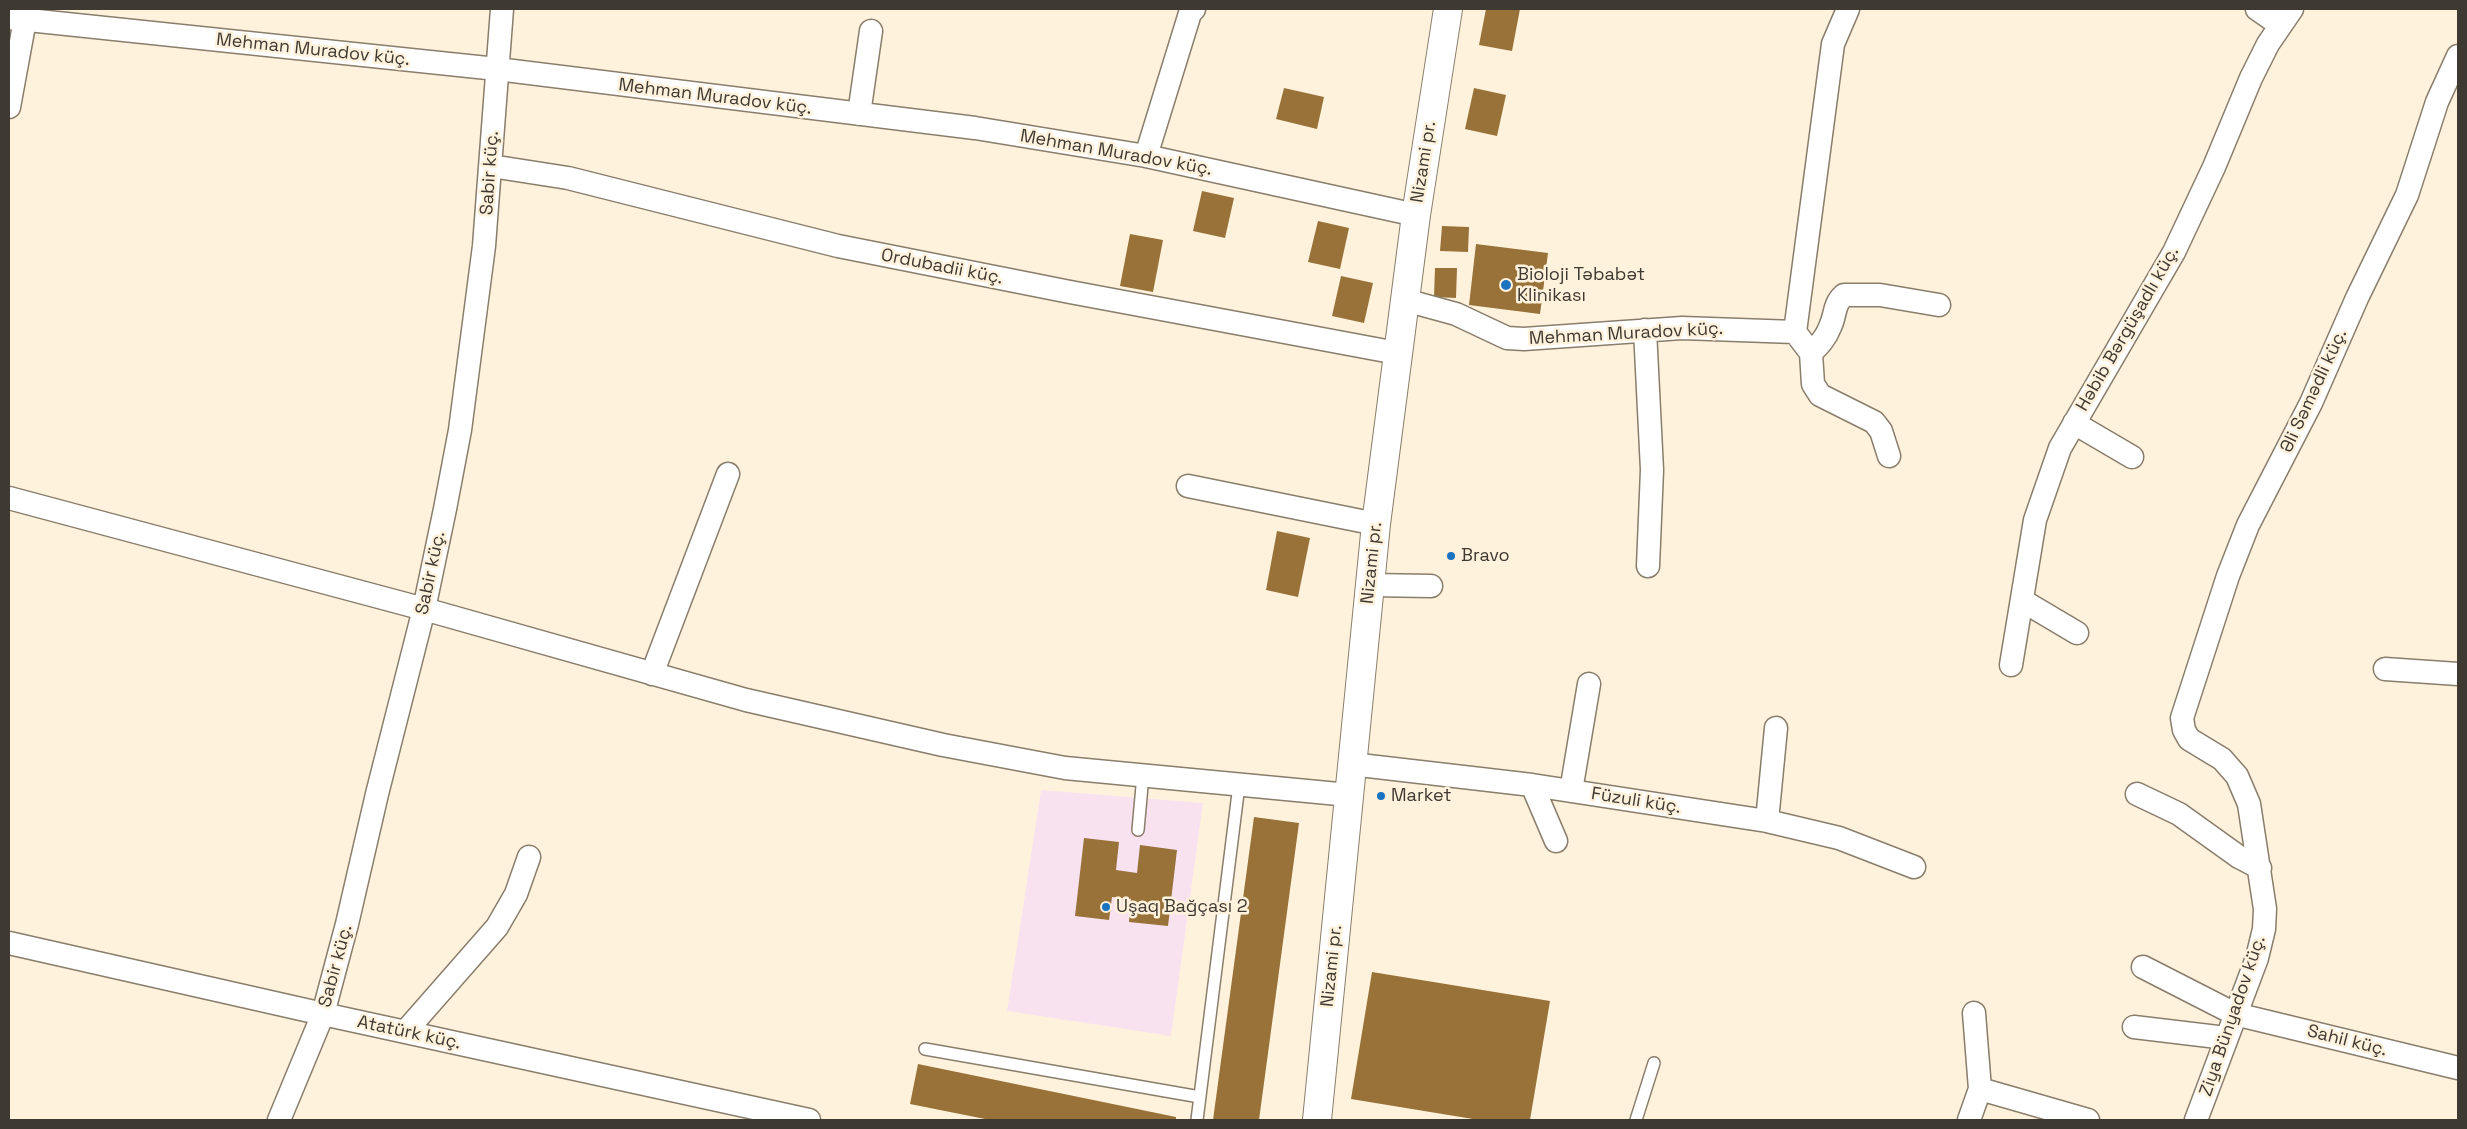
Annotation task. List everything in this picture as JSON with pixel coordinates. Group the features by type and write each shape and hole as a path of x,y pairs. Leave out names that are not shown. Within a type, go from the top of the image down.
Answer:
{"street":[{"name":"Sabir küç.","path":"279,1120 323,1014 348,924 377,794 424,609 460,430 482,265 502,9"},
{"path":"1146,156 1192,9"},
{"name":"Nizami pr.","path":"1317,1120 1376,524 1416,215 1448,9"},
{"path":"1848,9 1833,44 1795,332 1811,353 1814,384 1820,395 1874,422 1881,431 1889,456"},
{"path":"2257,9 2286,17"},
{"name":"Mehman Muradov küç.","path":"20,16 497,69 975,128 1146,156 1416,215"},
{"path":"9,106 20,16"},
{"name":"Həbib Bərgüşadlı küç.","path":"2011,665 2035,520 2060,448 2174,252 2214,168 2251,78 2286,17"},
{"path":"859,114 871,31"},
{"name":"Əli Səmədli küç.","path":"2184,730 2182,718 2189,690 2228,576 2248,525 2311,402 2357,298 2407,195 2437,102 2458,56"},
{"name":"Ordubadii küç.","path":"491,166 568,178 838,246 1070,292 1397,353"},
{"path":"1811,353 1822,342 1831,326 1836,302 1844,295 1880,295 1939,305"},
{"name":"Mehman Muradov küç.","path":"1405,300 1456,314 1507,338 1524,339 1645,330 1724,328 1795,332"},
{"path":"1645,330 1652,470 1648,566"},
{"path":"2074,423 2132,457"},
{"path":"652,674 728,474"},
{"path":"1188,486 1376,524"},
{"path":"9,498 424,609 746,700 1065,768 1349,795"},
{"path":"1370,585 1431,586"},
{"path":"2023,601 2078,633"},
{"path":"2385,668 2458,674"},
{"path":"1572,791 1589,684"},
{"path":"1767,821 1776,728"},
{"name":"Ziya Bünyadov küç.","path":"2184,730 2189,739 2222,759 2237,776 2249,804 2265,909 2264,930 2256,958 2196,1120"},
{"name":"Füzuli küç.","path":"1352,764 1532,785 1767,821 1839,838 1914,867"},
{"path":"1532,785 1556,841"},
{"path":"2137,794 2179,814 2238,858 2260,868"},
{"path":"405,1032 497,927 516,894 529,858"},
{"name":"Atatürk küç.","path":"9,943 809,1120"},
{"name":"Sahil küç.","path":"2143,967 2235,1014 2458,1068"},
{"path":"1969,1120 1980,1089 1974,1012"},
{"path":"2134,1028 2226,1038"},
{"path":"1980,1089 2088,1120"}],"lane":[{"path":"1138,830 1143,775"},
{"path":"1197,1120 1239,785"},
{"path":"925,1049 1200,1097"},
{"path":"1636,1120 1654,1063"}],"shaded area":[{"name":"Uşaq Bağçası 2","path":"1041,790 1203,803 1171,1036 1007,1011"}],"building":[{"path":"1486,9 1520,9 1512,51 1479,45"},
{"path":"1284,88 1324,97 1317,129 1276,119"},
{"path":"1474,88 1506,95 1497,136 1465,129"},
{"path":"1202,191 1234,198 1225,238 1193,231"},
{"path":"1318,221 1349,228 1340,269 1308,262"},
{"path":"1442,226 1469,227 1468,252 1440,251"},
{"path":"1130,234 1163,240 1153,292 1120,286"},
{"path":"1476,244 1548,253 1540,314 1469,305"},
{"path":"1435,268 1457,268 1456,298 1434,297"},
{"path":"1341,276 1373,283 1364,323 1332,316"},
{"path":"1277,531 1310,538 1298,597 1266,590"},
{"path":"1254,817 1299,823 1259,1120 1213,1120"},
{"path":"1084,838 1119,842 1116,870 1137,873 1140,845 1177,850 1168,926 1129,922 1131,899 1112,897 1109,920 1075,916"},
{"path":"1372,972 1550,1001 1530,1120 1479,1120 1351,1099"},
{"path":"918,1064 1176,1117 1176,1120 990,1120 910,1104"}],"place":[{"name":"Bioloji Təbabət Klinikası","path":"1506,285"},
{"name":"Bravo","path":"1451,556"},
{"name":"Market","path":"1381,796"},
{"name":"Uşaq Bağçası 2","path":"1106,907"}]}
